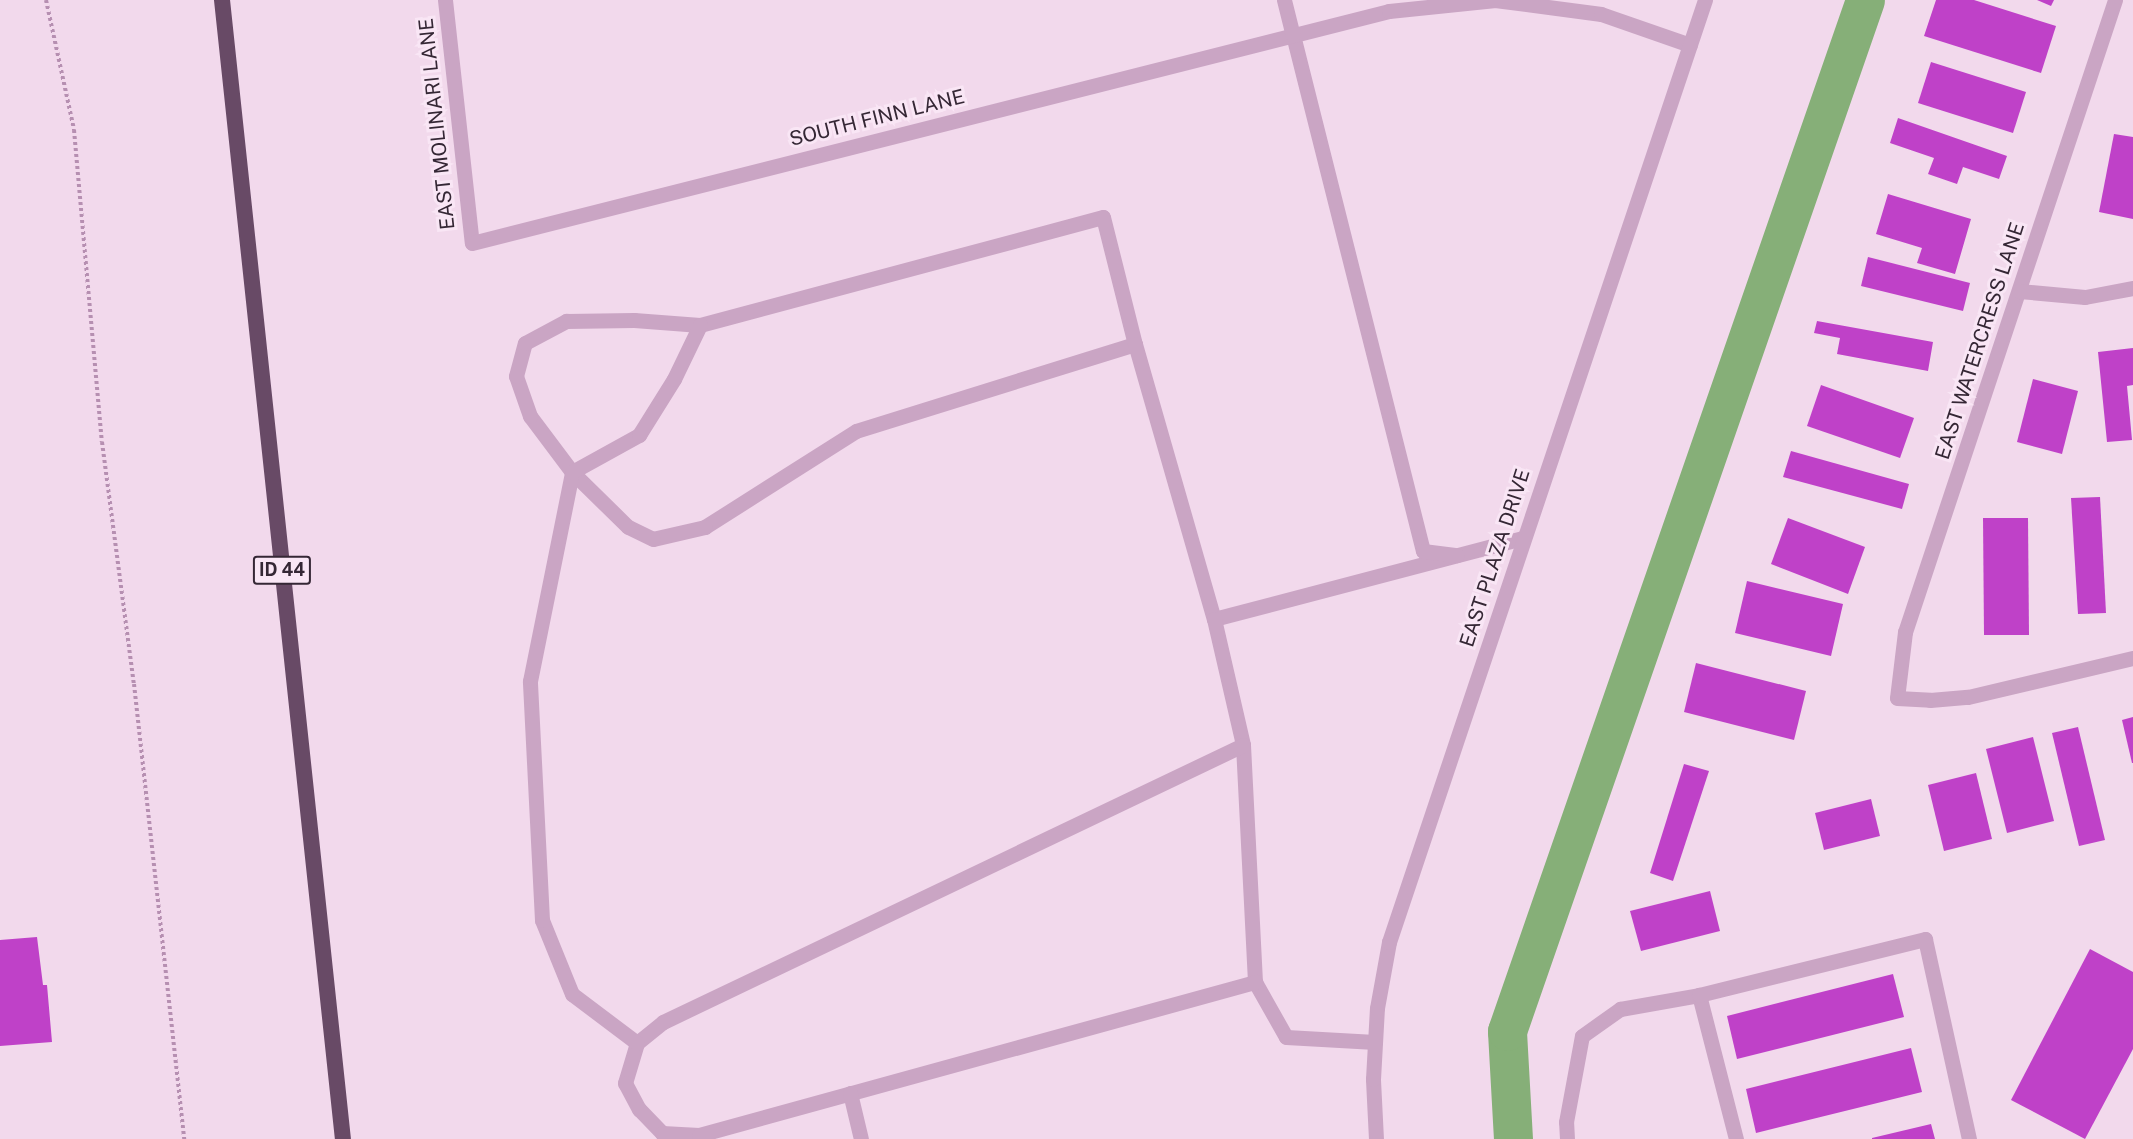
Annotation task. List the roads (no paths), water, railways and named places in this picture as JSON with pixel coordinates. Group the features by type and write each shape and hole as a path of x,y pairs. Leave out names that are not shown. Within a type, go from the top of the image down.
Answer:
{"highway":[{"name":"ID 44","path":"222,0 343,1139"}],"street":[{"name":"EAST MOLINARI LANE","path":"445,0 472,243"},
{"path":"1284,0 1423,551 1457,555"},
{"name":"SOUTH FINN LANE","path":"472,243 1389,11 1495,0 1601,14 1690,45"},
{"name":"EAST PLAZA DRIVE","path":"1376,1139 1373,1079 1377,1008 1389,942 1705,0"},
{"name":"EAST WATERCRESS LANE","path":"2115,0 1905,632 1897,698 1930,700 1968,697 2133,658"},
{"path":"1135,344 856,431 768,484 705,527 653,540 628,527 572,472 530,416 516,376 525,343 566,321 634,320 700,326 1103,217 1135,344 1214,619 1243,745 1255,982 1286,1037 1375,1042"},
{"path":"2019,291 2085,297 2133,288"},
{"path":"637,1044 572,994 542,920 530,681 572,472 639,435 674,380 700,326"},
{"path":"1214,619 1523,538"},
{"path":"1243,745 663,1022 637,1044 625,1083 639,1109 662,1132 699,1135 1255,982"},
{"path":"1567,1139 1566,1122 1582,1036 1620,1009 1699,995 1925,939 1969,1139"},
{"path":"1699,995 1736,1139"},
{"path":"850,1093 861,1139"}],"waterway":[{"path":"1513,1139 1507,1031 1865,0"}]}
